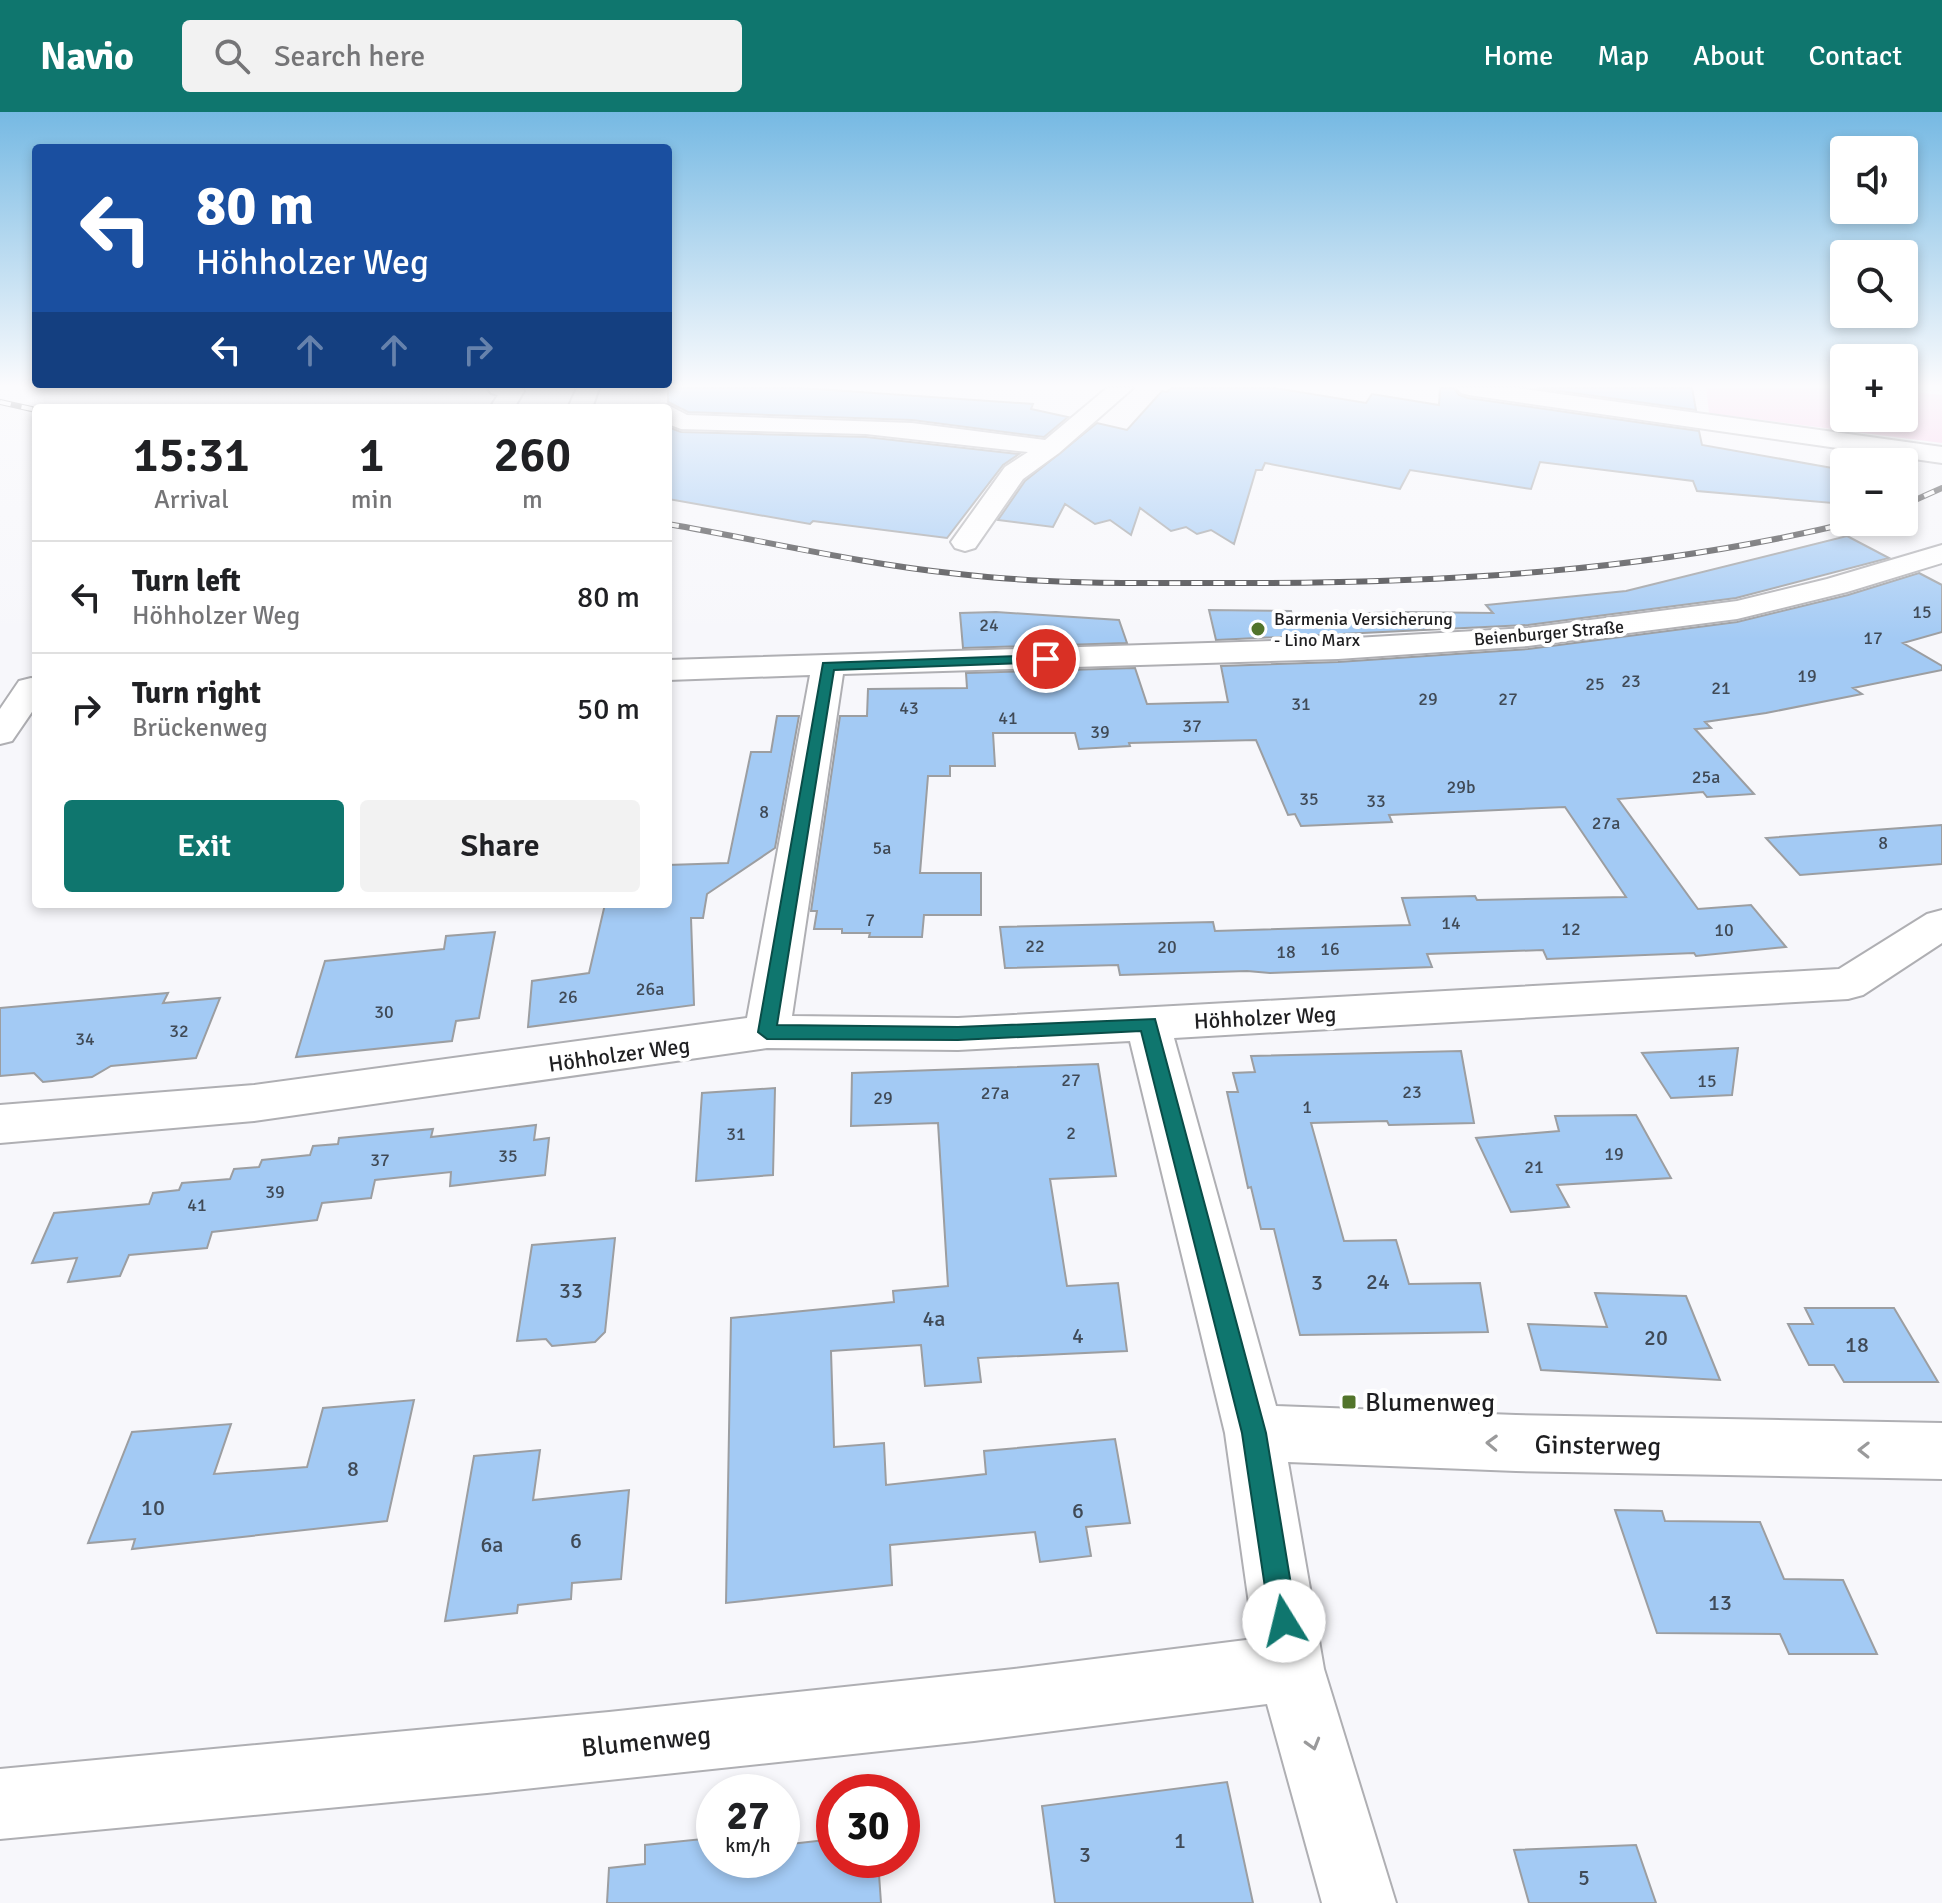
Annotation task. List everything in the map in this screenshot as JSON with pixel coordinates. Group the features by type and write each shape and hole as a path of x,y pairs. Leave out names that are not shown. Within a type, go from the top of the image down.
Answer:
{"street":[{"path":"965,542 1016,472"},
{"name":"Beienburger Straße","path":"672,670 1338,649 1528,637 1737,610 1836,586 1942,554"},
{"path":"767,1032 828,666"},
{"path":"0,734 22,688"},
{"name":"Höhholzer Weg","path":"0,1124 269,1101 767,1032 958,1034 1848,984 1942,924"},
{"path":"1148,1023 1254,1433 1291,1669 1352,1877"},
{"name":"Ginsterweg","path":"1254,1433 1516,1443 1942,1451"},
{"name":"Blumenweg","path":"0,1804 151,1792 980,1706 1216,1673 1291,1669"}],"building":[{"path":"672,472 998,472 947,538 813,521 810,524 672,500"},
{"path":"1037,472 1256,472 1234,544 1211,530 1197,534 1186,527 1171,531 1140,508 1131,535 1110,520 1095,524 1065,504 1053,527 998,520 1025,481"},
{"path":"1310,472 1409,472 1400,489"},
{"path":"1420,472 1537,472 1531,489"},
{"path":"1617,472 1830,472 1830,503 1697,491 1693,481"},
{"path":"1847,536 1889,558 1736,598 1528,625 1216,640 1209,610 1291,611 1292,616 1399,612 1493,613 1486,605 1626,591"},
{"path":"1919,573 1942,585 1942,632 1903,643 1942,666 1942,670 1853,688 1862,694 1705,722 1711,728 1695,729 1754,794 1707,797 1703,792 1618,799 1698,909 1751,905 1786,947 1696,956 1694,953 1547,959 1543,950 1427,954 1432,967 1270,973 1120,975 1118,965 1005,968 1000,927 1213,922 1215,931 1410,925 1402,898 1626,897 1565,807 1389,815 1392,822 1301,826 1295,814 1288,815 1256,740 1129,743 1130,746 1079,749 1075,733 993,733 995,766 950,766 950,776 928,776 920,873 981,873 981,915 924,915 922,937 869,937 870,933 814,929 817,911 811,911 840,716 867,716 868,689 967,688 966,673 1135,668 1147,704 1228,702 1221,666 1338,662 1528,649 1737,622 1848,595"},
{"path":"996,612 1119,620 1127,643 963,648 960,613"},
{"path":"777,716 799,716 775,848 707,894 703,918 691,918 694,1005 528,1027 532,981 589,973 604,908 672,908 672,865 728,863 751,752 771,752"},
{"path":"1942,825 1942,864 1800,875 1766,838"},
{"path":"495,932 479,1018 456,1021 452,1041 296,1057 325,961 444,949 446,936"},
{"path":"168,993 163,1003 220,998 196,1058 111,1066 92,1077 43,1082 34,1073 0,1076 0,1008"},
{"path":"1738,1048 1732,1095 1671,1098 1642,1053"},
{"path":"1461,1051 1474,1123 1311,1123 1344,1241 1396,1240 1409,1284 1480,1283 1488,1332 1300,1335 1274,1229 1261,1229 1251,1187 1248,1188 1227,1092 1238,1092 1233,1073 1255,1072 1251,1056"},
{"path":"1098,1064 1116,1176 1050,1179 1067,1286 1118,1283 1127,1351 978,1358 981,1382 925,1386 921,1345 831,1351 834,1447 884,1443 886,1485 986,1474 984,1451 1115,1439 1130,1523 1086,1527 1091,1556 1040,1562 1035,1532 890,1545 892,1585 726,1603 731,1318 894,1302 893,1291 948,1286 938,1123 851,1126 852,1073"},
{"path":"775,1088 773,1175 696,1181 702,1093"},
{"path":"1636,1115 1671,1178 1557,1185 1569,1207 1511,1212 1476,1138 1559,1131 1555,1116"},
{"path":"536,1125 534,1140 549,1138 545,1175 450,1186 451,1172 375,1180 371,1198 322,1203 317,1220 212,1232 207,1248 129,1255 120,1276 68,1282 77,1258 32,1263 54,1213 149,1204 153,1193 179,1190 182,1183 230,1179 234,1169 259,1167 262,1160 310,1155 313,1146 338,1144 339,1138 433,1129 431,1137"},
{"path":"615,1238 605,1332 595,1342 552,1346 546,1339 517,1341 532,1245"},
{"path":"1595,1293 1686,1296 1720,1380 1541,1370 1528,1324 1607,1327"},
{"path":"1805,1308 1894,1308 1938,1382 1844,1382 1834,1365 1809,1365 1788,1324 1813,1324"},
{"path":"414,1400 387,1521 132,1549 135,1539 88,1543 132,1432 231,1424 214,1474 307,1467 323,1408"},
{"path":"540,1450 533,1500 629,1490 621,1579 572,1583 571,1599 518,1605 517,1613 445,1621 474,1456"},
{"path":"1615,1510 1662,1511 1665,1521 1760,1522 1784,1579 1843,1580 1877,1654 1789,1654 1780,1634 1657,1633"},
{"path":"1227,1782 1253,1903 1055,1903 1042,1806"},
{"path":"696,1840 696,1878 800,1878 800,1843 816,1841 816,1878 879,1878 881,1903 607,1903 609,1868 645,1864 645,1845"},
{"path":"1636,1845 1656,1903 1529,1903 1514,1850"}],"railway":[{"path":"1918,499 1942,488"},
{"path":"672,525 922,570 1065,582 1172,583 1398,580 1550,571 1701,552 1830,527"}],"place":[{"name":"Barmenia Versicherung - Lino Marx","path":"1258,629"},
{"name":"Blumenweg","path":"1349,1402"}],"route":[{"path":"1046,659 828,666 767,1032 958,1034 1148,1023 1254,1433 1284,1621"}]}
